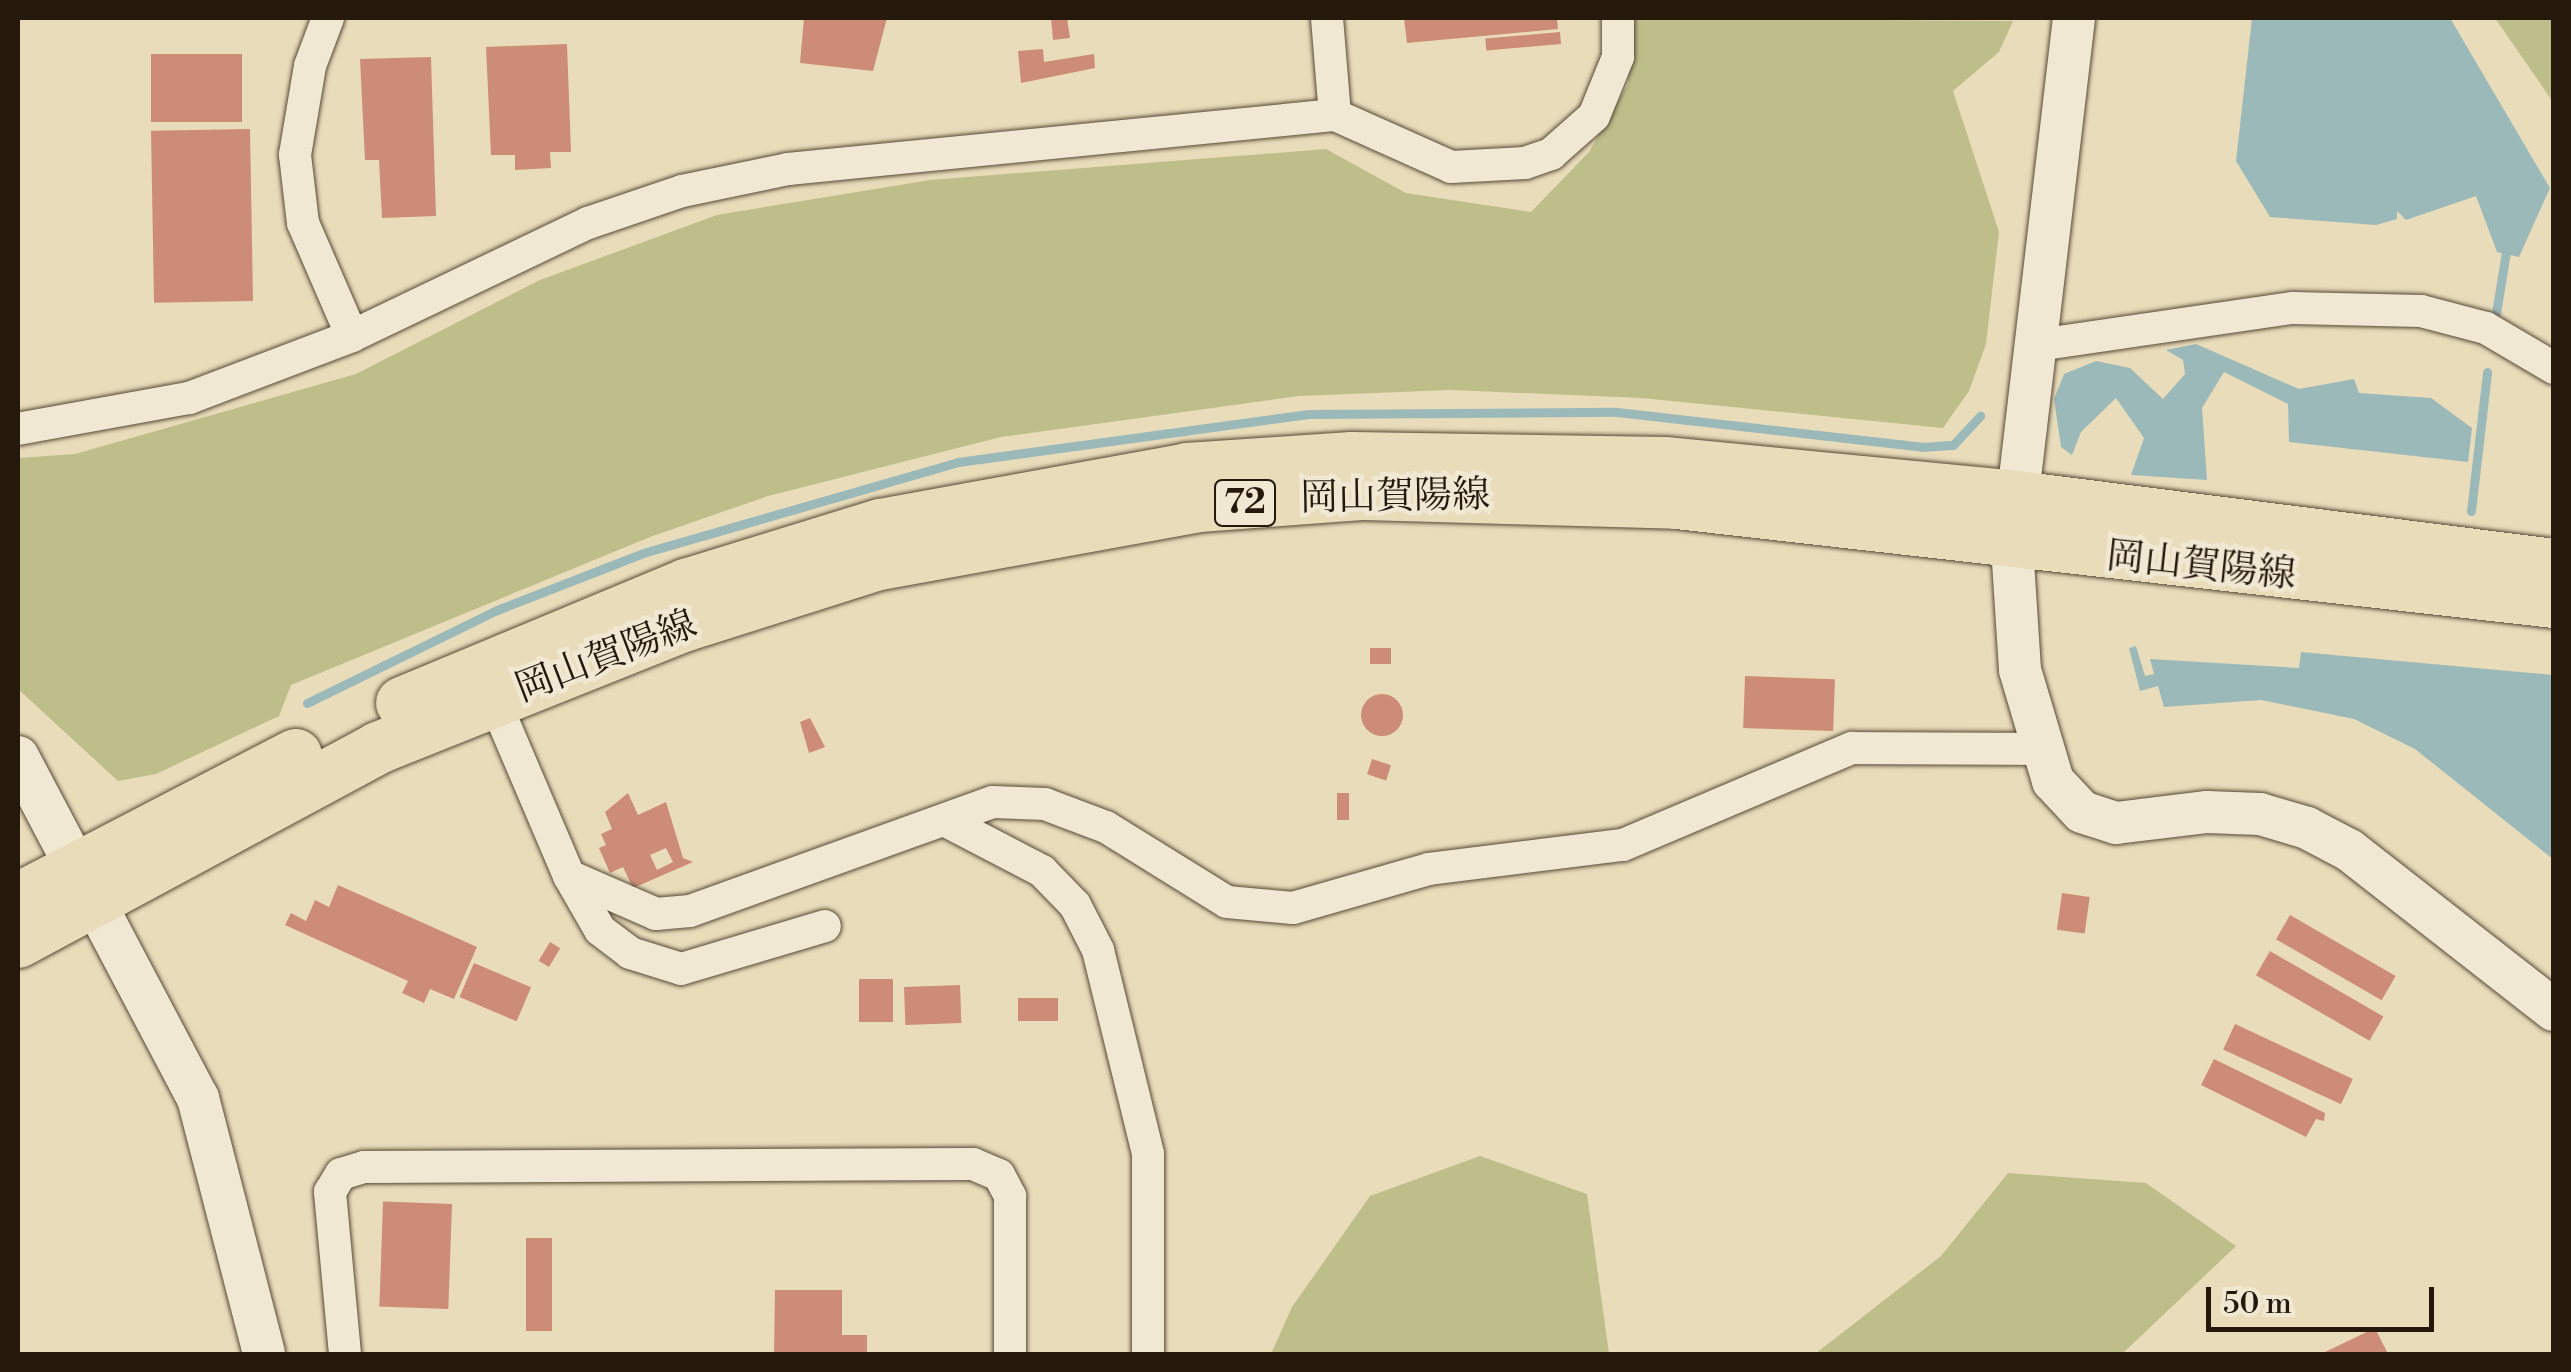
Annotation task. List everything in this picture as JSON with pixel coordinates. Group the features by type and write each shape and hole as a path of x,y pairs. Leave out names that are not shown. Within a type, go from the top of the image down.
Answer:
{"main road":[{"name":"岡山賀陽線","path":"18,942 89,884 462,674 566,632 880,526 1034,494 1187,469 1506,456 1665,463 2015,521 2554,602"},
{"name":"岡山賀陽線","path":"18,899 89,884 378,748 682,626 874,565 1200,506 1364,494 1527,495 2015,521 2554,565"}],"street":[{"path":"328,18 299,110 295,155 303,222 352,336"},
{"path":"1327,18 1335,115"},
{"path":"18,429 190,398 352,336 588,223 682,191 920,150 1335,115 1451,167 1502,168 1551,154 1575,138 1611,85 1618,18"},
{"path":"2074,18 2015,521 2020,670 2040,750 2053,781 2082,812 2116,823 2207,812 2260,814 2308,828 2349,850 2554,1010"},
{"path":"2038,345 2293,308 2421,312 2486,328 2554,368"},
{"path":"494,700 570,876 600,930 630,953 681,969 824,926"},
{"path":"570,876 656,914 690,911 948,822 993,802 1045,804 1106,826 1227,902 1294,908 1429,869 1623,845 1852,748 2040,750"},
{"path":"18,757 89,884 198,1098 264,1354"},
{"path":"948,822 1042,871 1075,905 1098,950 1148,1154 1148,1354"},
{"path":"345,1354 330,1192 340,1174 364,1167 973,1164 1000,1175 1010,1196 1010,1354"}],"green space":[{"path":"1631,18 2013,21 1999,52 1953,91 1999,232 1986,344 1969,391 1943,428 1641,398 1450,390 1299,396 1001,437 768,496 650,537 291,685 279,716 156,774 118,781 18,689 18,458 75,454 356,374 540,280 717,215 930,180 1326,149 1406,193 1531,212 1589,152 1628,84"},
{"path":"2495,18 2553,18 2553,102"},
{"path":"1480,1156 1587,1194 1609,1354 1271,1354 1292,1307 1370,1196"},
{"path":"2008,1173 2146,1183 2236,1246 2122,1354 1815,1354 1941,1256"}],"water":[{"path":"2252,18 2450,18 2550,188 2519,257 2497,252 2476,196 2406,220 2397,211 2397,219 2376,225 2270,217 2236,161"},
{"path":"2196,344 2299,389 2354,379 2359,393 2431,398 2472,428 2468,462 2289,442 2288,404 2224,372 2202,408 2207,480 2131,475 2144,438 2116,398 2081,432 2072,455 2061,447 2054,399 2064,374 2096,361 2130,368 2163,399 2185,374 2183,360 2166,350"},
{"path":"2136,646 2145,676 2154,674 2150,659 2299,668 2301,652 2553,675 2553,859 2415,749 2354,719 2261,700 2164,707 2158,686 2140,691 2129,648"}],"building":[{"path":"804,18 887,18 873,71 800,63"},
{"path":"1051,18 1067,18 1070,38 1053,40"},
{"path":"1404,18 1557,18 1558,29 1407,43"},
{"path":"1560,32 1561,44 1486,50 1485,39"},
{"path":"567,44 571,152 550,152 551,168 515,170 515,155 491,155 486,47"},
{"path":"1043,49 1044,62 1094,54 1095,68 1021,83 1018,51"},
{"path":"151,54 242,54 242,122 151,122"},
{"path":"431,57 436,216 382,218 379,160 365,160 360,59"},
{"path":"250,129 253,301 154,303 151,131"},
{"path":"1370,648 1391,648 1391,664 1370,664"},
{"path":"1745,676 1835,679 1833,731 1743,728"},
{"path":"1382,694 1397,700 1403,715 1397,730 1382,736 1367,730 1361,715 1367,700"},
{"path":"810,718 825,747 809,753 800,722"},
{"path":"1372,759 1391,765 1386,780 1367,774"},
{"path":"628,793 638,815 666,802 683,858 693,862 633,888 623,867 610,873 599,848 606,845 601,834 612,829 605,812","holes":["666,848 673,862 657,870 650,855"]},
{"path":"1337,793 1349,793 1349,820 1337,820"},
{"path":"338,885 477,947 454,999 430,989 424,1003 402,993 408,981 285,925 291,913 306,921 315,900 329,907"},
{"path":"2062,893 2090,897 2085,934 2057,930"},
{"path":"2290,915 2396,976 2382,1000 2276,939"},
{"path":"550,942 560,948 549,967 539,961"},
{"path":"2270,951 2383,1016 2369,1041 2256,975"},
{"path":"474,963 531,987 517,1021 460,997"},
{"path":"859,979 893,979 893,1022 859,1022"},
{"path":"960,985 961,1023 905,1025 904,987"},
{"path":"1018,998 1058,998 1058,1021 1018,1021"},
{"path":"2235,1024 2353,1079 2341,1104 2223,1049"},
{"path":"2214,1059 2325,1113 2324,1121 2316,1119 2306,1137 2201,1085"},
{"path":"383,1202 452,1204 448,1309 379,1307"},
{"path":"526,1238 552,1238 552,1331 526,1331"},
{"path":"775,1290 842,1290 842,1335 867,1335 867,1354 774,1354"},
{"path":"2375,1328 2388,1354 2321,1354"}],"waterway":[{"path":"2496,313 2507,246"},
{"path":"2471,511 2487,372"},
{"path":"307,703 497,610 643,553 958,462 1309,414 1617,412 1922,447 1953,445 1980,416"}]}
